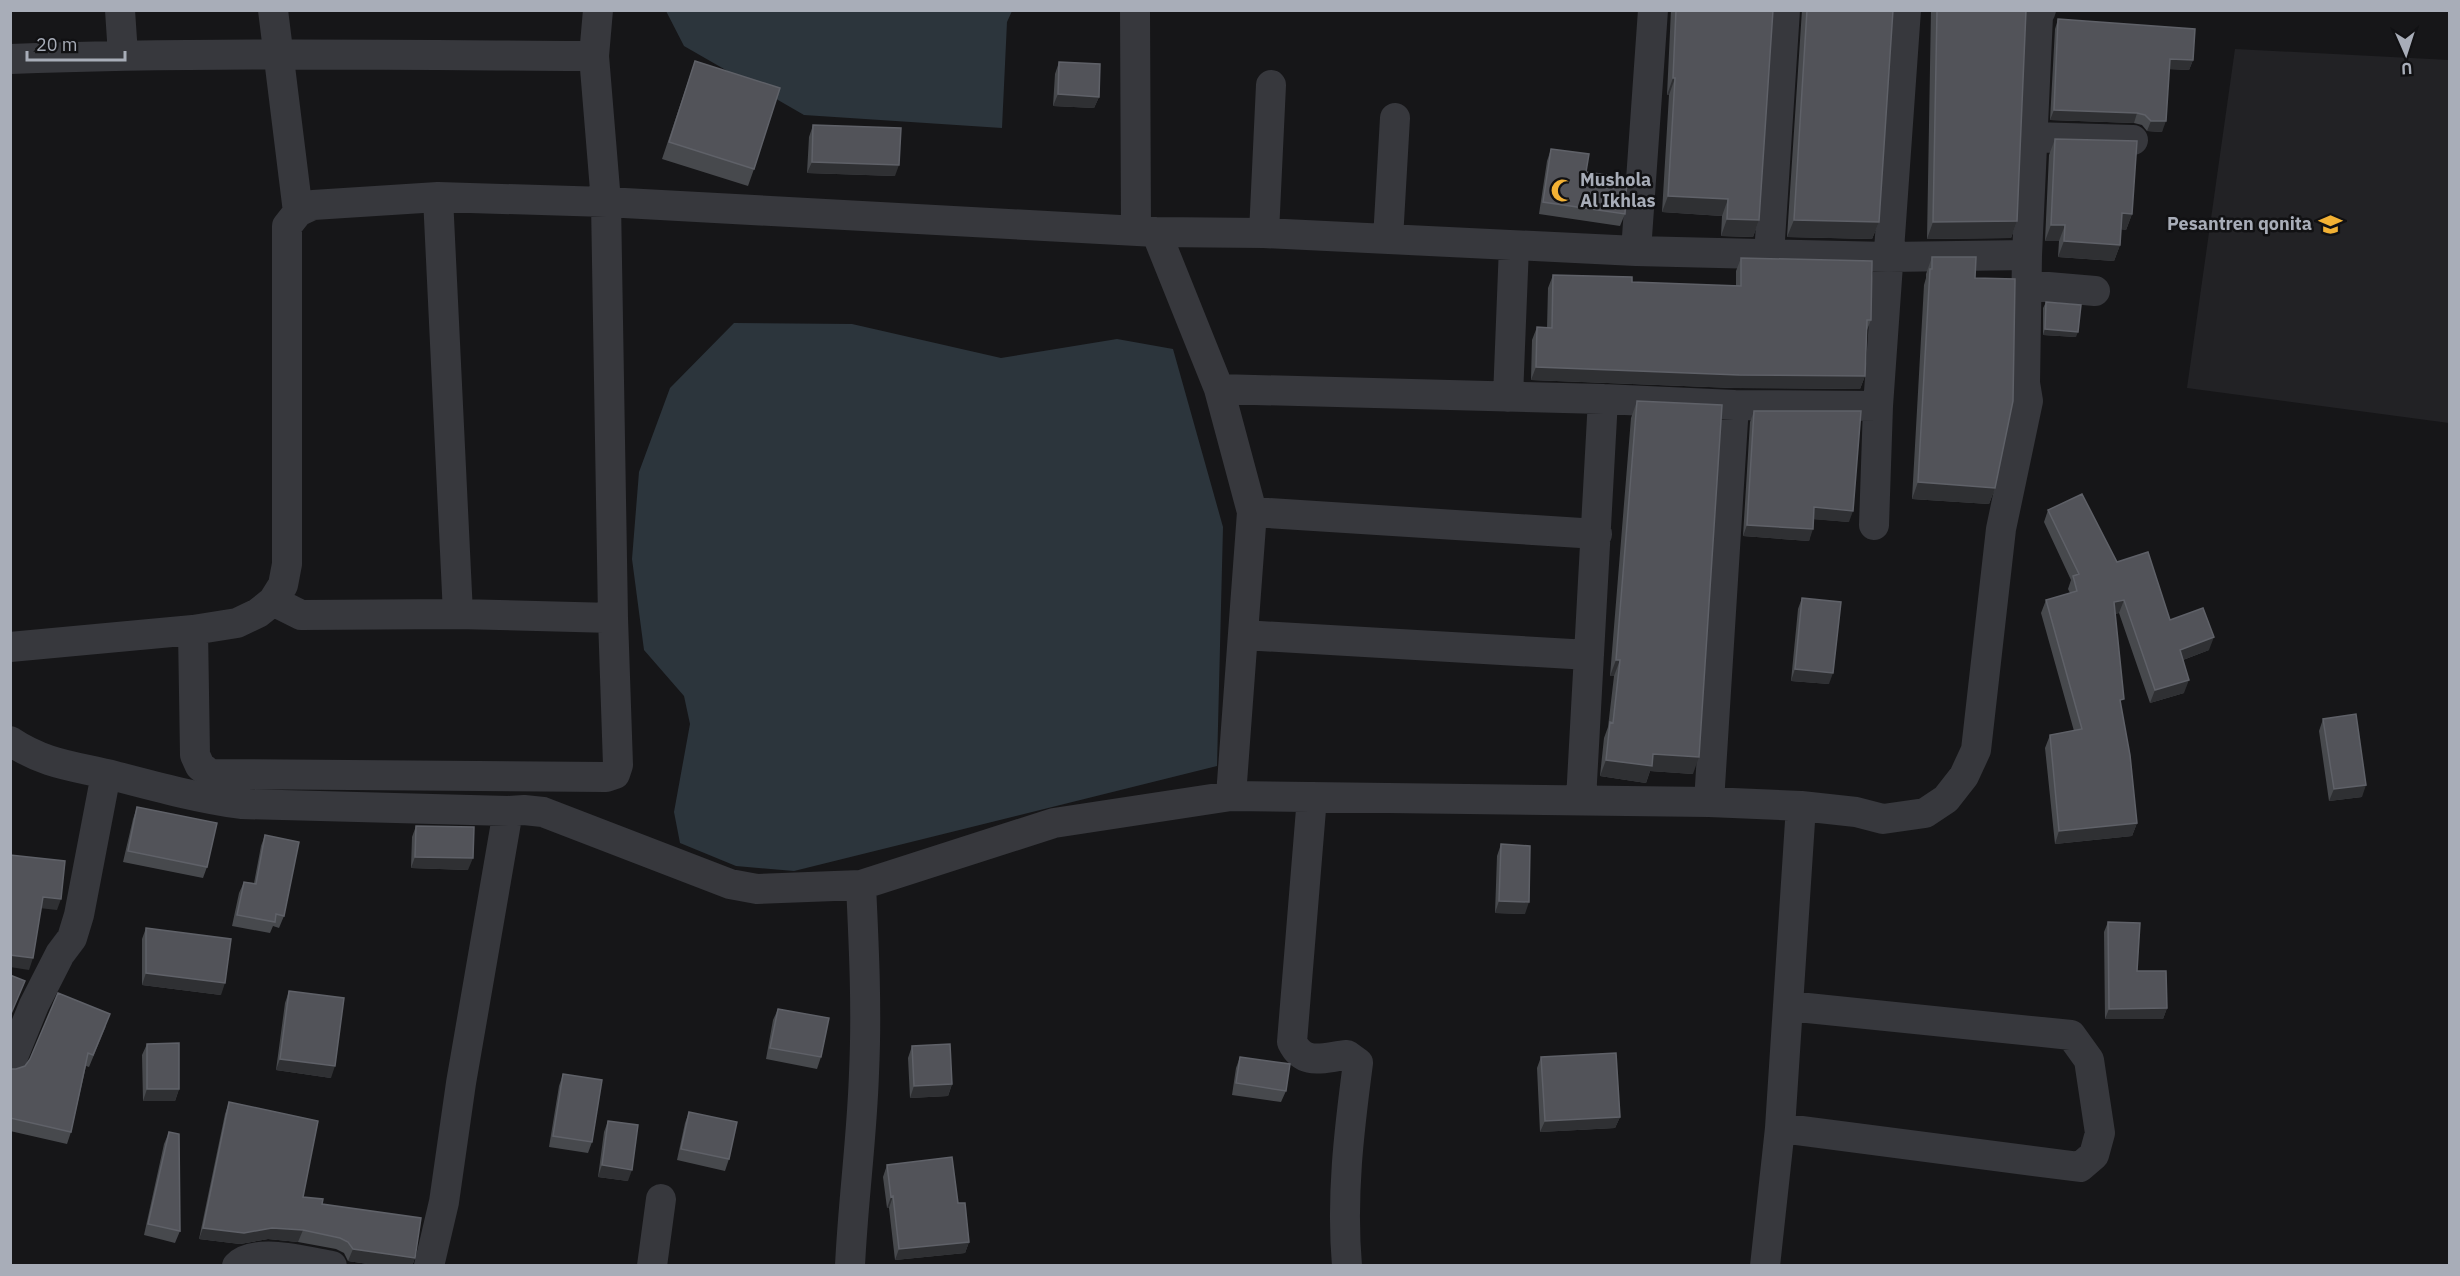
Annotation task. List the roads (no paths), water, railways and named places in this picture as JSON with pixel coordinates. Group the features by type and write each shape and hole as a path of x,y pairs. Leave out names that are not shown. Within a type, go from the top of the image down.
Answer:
{"street":[{"path":"120,10 123,55"},
{"path":"273,10 298,212"},
{"path":"193,630 195,755 200,766 210,774 606,777 615,774 618,765 613,618 606,202 594,56 598,10"},
{"path":"1135,10 1146,231 1218,389 1252,512 1231,796"},
{"path":"1636,251 1653,10"},
{"path":"1769,255 1785,10"},
{"path":"1874,525 1878,406 1906,10"},
{"path":"10,741 53,764 106,774 208,799 241,804 543,812 730,884 757,889 861,885 1054,823 1231,796 1709,802 1801,806 1856,812 1883,819 1925,813 1946,799 1964,776 1976,750 2001,529 2028,401 2025,383 2027,255 2038,16 2042,10"},
{"path":"10,59 123,55 278,54 594,56"},
{"path":"1264,233 1271,85"},
{"path":"1388,239 1395,118"},
{"path":"2033,137 2133,140"},
{"path":"10,647 193,630 237,622 258,613 273,601 283,585 287,564 287,226 298,212 313,205 438,197 606,202 1146,231 1264,233 1636,251 1888,257 2027,255"},
{"path":"438,197 458,614"},
{"path":"1508,397 1514,246"},
{"path":"2026,285 2095,291"},
{"path":"1218,389 1603,399 1734,405 1878,406"},
{"path":"1581,800 1603,399"},
{"path":"1709,802 1734,405"},
{"path":"1252,512 1597,534"},
{"path":"273,601 301,615 458,614 613,618"},
{"path":"1243,635 1589,655"},
{"path":"10,1064 34,1005 60,954 72,938 80,915 106,774"},
{"path":"1312,797 1292,1042 1297,1052 1308,1059 1347,1055 1358,1063 1346,1178 1344,1230 1347,1266"},
{"path":"1765,1266 1780,1128 1801,806"},
{"path":"429,1266 444,1202 461,1083 508,811"},
{"path":"850,1266 864,1075 866,987 861,885"},
{"path":"1780,1128 2080,1167 2094,1155 2100,1133 2089,1059 2071,1035 1788,1006"},
{"path":"652,1266 661,1199"},
{"path":"237,1266 249,1257 270,1257 332,1266"}],"place":[{"name":"Mushola Al Ikhlas","path":"1562,190"},
{"name":"Pesantren qonita","path":"2330,224"}]}
